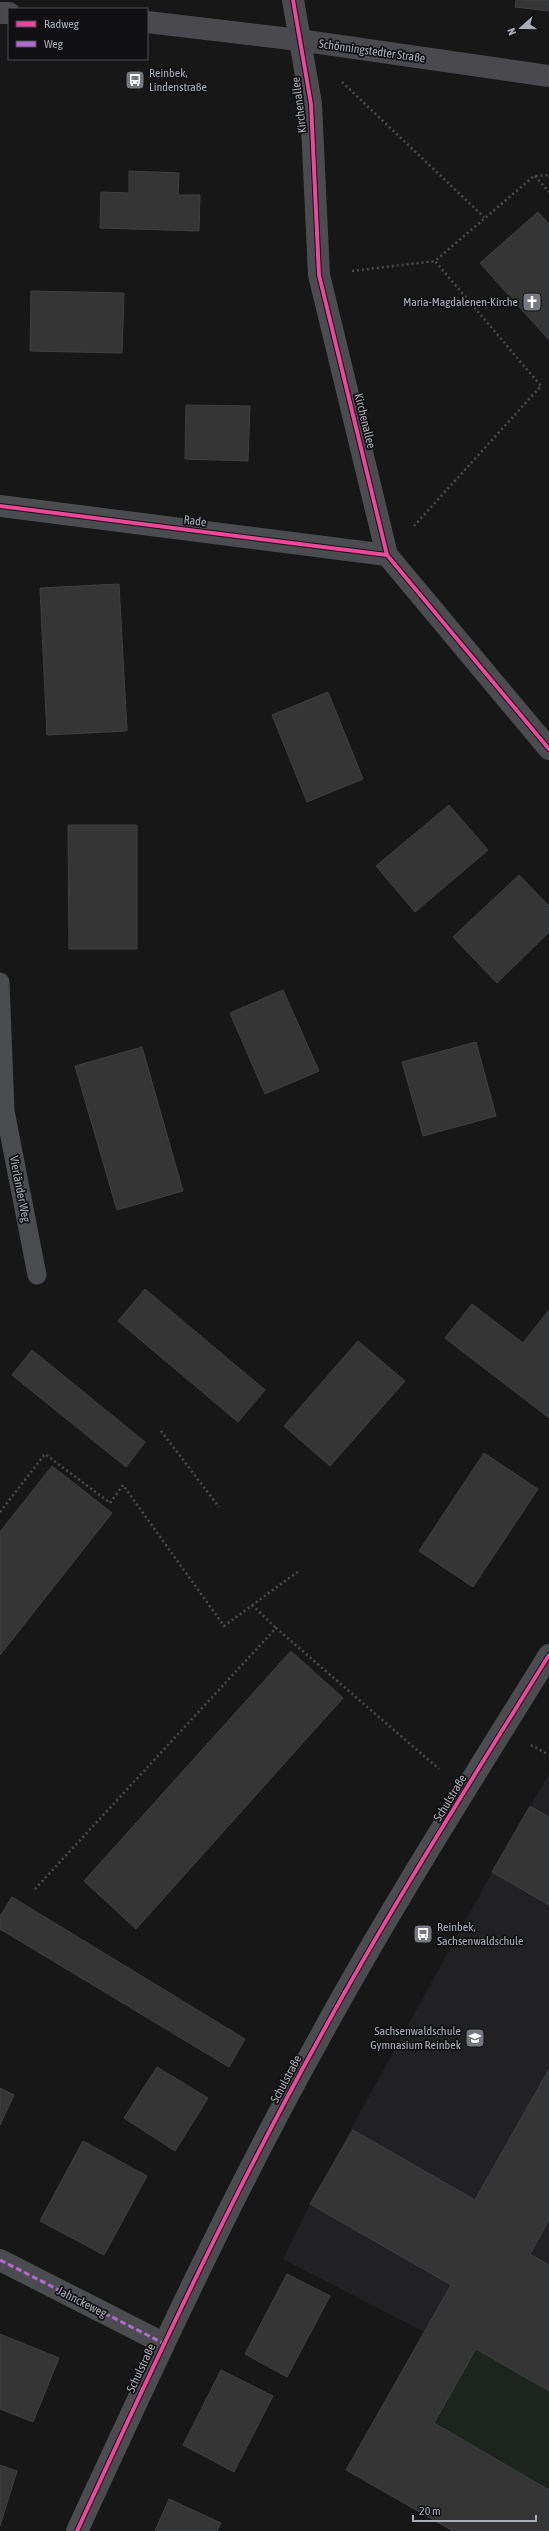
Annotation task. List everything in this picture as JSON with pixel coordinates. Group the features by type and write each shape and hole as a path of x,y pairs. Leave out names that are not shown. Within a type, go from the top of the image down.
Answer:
{"main road":[{"name":"Schönningstedter Straße","path":"148,22 299,40 549,76"}],"street":[{"name":"Kirchenallee","path":"293,0 311,104 319,275 387,555 549,749"},
{"name":"Rade","path":"0,506 387,555"},
{"name":"Schulstraße","path":"77,2531 163,2343 319,2037 357,1970 549,1655"},
{"name":"Jahnckeweg","path":"0,2260 163,2343"}],"lane":[{"name":"Vierländer Weg","path":"0,982 5,1111 37,1275"}],"path":[{"path":"339,79 484,217"},
{"path":"319,275 435,261 484,217 534,176 549,175"},
{"path":"534,176 549,192"},
{"path":"387,555 541,386 435,261"},
{"path":"161,1430 219,1507"},
{"path":"0,1512 45,1454 110,1503 123,1485 224,1626 300,1570"},
{"path":"252,1605 276,1628 466,1791"},
{"path":"35,1889 276,1628"}],"shaded area":[{"name":"Sachsenwaldschule Gymnasium Reinbek","path":"549,1774 549,2531 453,2531 346,2470 424,2332 283,2259 310,2204 492,1872"},
{"path":"476,2349 549,2391 549,2490 434,2423"}],"building":[{"path":"516,0 549,0 549,11 515,7"},
{"path":"129,171 179,173 178,195 200,195 199,231 100,228 101,192 129,193"},
{"name":"Maria-Magdalenen-Kirche","path":"538,212 549,224 549,340 480,263"},
{"path":"31,291 124,293 122,353 30,351"},
{"path":"186,405 250,406 248,461 185,459"},
{"path":"119,584 127,731 47,735 40,588"},
{"path":"328,692 363,779 307,802 272,715"},
{"path":"449,805 488,850 415,912 376,866"},
{"path":"68,825 137,825 137,949 69,949"},
{"path":"519,875 549,906 549,932 497,983 453,937"},
{"path":"283,990 319,1071 265,1094 230,1013"},
{"path":"476,1042 496,1116 423,1136 402,1062"},
{"path":"142,1047 183,1191 117,1210 75,1066"},
{"path":"145,1289 265,1390 238,1422 118,1321"},
{"path":"472,1304 523,1343 549,1310 549,1418 445,1338"},
{"path":"358,1341 405,1381 330,1466 284,1426"},
{"path":"32,1350 145,1442 126,1467 12,1375"},
{"path":"484,1453 538,1489 473,1587 419,1551"},
{"path":"52,1466 112,1513 0,1655 0,1532"},
{"path":"291,1651 343,1698 136,1929 84,1881"},
{"path":"530,1806 549,1817 549,1905 492,1872"},
{"path":"12,1897 245,2039 229,2067 0,1929 0,1916"},
{"path":"157,2067 208,2098 175,2151 124,2118"},
{"path":"549,2069 549,2220 530,2254 549,2265 549,2391 476,2349 434,2423 549,2490 549,2531 453,2531 346,2470 451,2285 310,2204 353,2130 475,2200"},
{"path":"0,2088 14,2095 0,2125"},
{"path":"83,2141 147,2176 104,2255 40,2221"},
{"path":"287,2274 330,2296 287,2377 245,2354"},
{"path":"0,2334 59,2358 33,2422 0,2409"},
{"path":"221,2370 273,2396 234,2472 183,2445"},
{"path":"0,2465 17,2471 0,2526"},
{"path":"169,2499 221,2523 217,2531 155,2531"}],"marked path":[{"path":"0,2260 163,2343"}],"cycle path":[{"path":"293,0 311,104 319,275 387,555 549,749"},
{"path":"0,506 387,555"},
{"path":"77,2531 194,2281 287,2097 347,1988 403,1892 549,1655"}],"place":[{"name":"Reinbek, Lindenstraße","path":"135,80"},
{"name":"Maria-Magdalenen-Kirche","path":"532,302"},
{"name":"Reinbek, Sachsenwaldschule","path":"423,1934"},
{"name":"Sachsenwaldschule Gymnasium Reinbek","path":"475,2038"}]}
